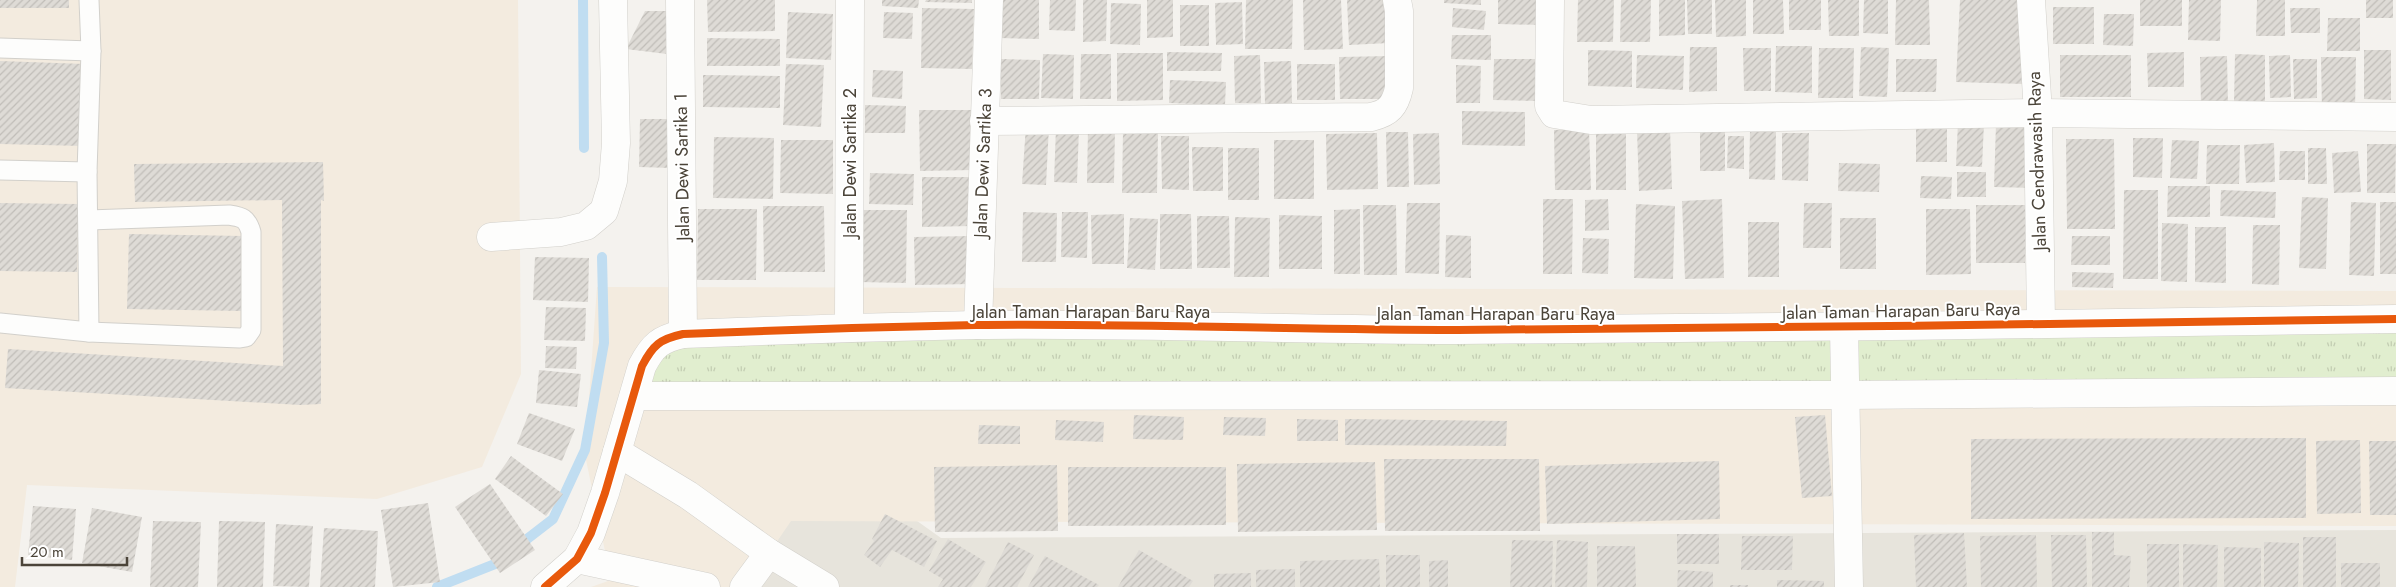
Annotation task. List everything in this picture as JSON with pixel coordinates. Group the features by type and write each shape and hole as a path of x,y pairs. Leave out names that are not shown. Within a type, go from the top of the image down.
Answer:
{"street":[{"path":"491,237 561,232 586,226 604,211 613,181 616,143 613,0"},
{"name":"Jalan Dewi Sartika 1","path":"680,0 683,334"},
{"name":"Jalan Dewi Sartika 2","path":"849,327 850,0"},
{"name":"Jalan Dewi Sartika 3","path":"978,325 989,0"},
{"path":"984,121 1371,117 1383,114 1392,108 1397,100 1399,88 1398,0"},
{"path":"1550,0 1549,106 1554,114 1569,118 1591,120 2038,113 2396,117"},
{"name":"Jalan Cendrawasih Raya","path":"2031,0 2038,113 2041,323"},
{"name":"Jalan Taman Harapan Baru Raya","path":"545,587 577,558 591,533 642,366 650,350 665,338 683,334 849,327 978,325 1452,330 1844,328 2041,323 2396,319"},
{"path":"1844,328 1849,587"},
{"path":"634,396 1844,395 2396,390"},
{"path":"617,452 688,495 769,553 825,587"},
{"path":"744,587 769,553"},
{"path":"577,558 706,587"}],"lane":[{"path":"90,0 91,51 87,172 90,332"},
{"path":"0,48 91,51"},
{"path":"0,170 87,172"},
{"path":"0,323 90,332 240,338 246,337 251,330 251,232 249,223 244,218 228,215 89,220"}],"shaded area":[{"path":"0,0 518,0 521,374 482,467 377,499 27,485 15,587 0,587"},
{"path":"597,287 2396,291 2396,526 791,521 746,587 591,587 611,580 585,455"},
{"path":"889,501 941,538 2396,530 2396,587 746,587 790,521"}],"green space":[{"path":"2396,320 2396,391 634,396 665,338"}],"building":[{"path":"0,0 69,0 69,8 0,8"},
{"path":"707,0 775,0 775,31 708,32"},
{"path":"882,0 919,0 918,8 882,6"},
{"path":"926,0 972,0 972,3 925,2"},
{"path":"1000,0 1039,0 1039,39 999,38"},
{"path":"1050,0 1076,0 1075,31 1049,30"},
{"path":"1083,0 1107,0 1106,41 1083,42"},
{"path":"1147,0 1173,0 1173,37 1147,38"},
{"path":"1246,0 1293,0 1292,49 1245,49"},
{"path":"1303,0 1341,0 1343,49 1304,50"},
{"path":"1347,0 1387,0 1389,43 1349,45"},
{"path":"1444,0 1481,0 1481,5 1444,3"},
{"path":"1498,0 1541,0 1541,25 1498,24"},
{"path":"1578,0 1614,0 1613,42 1577,42"},
{"path":"1621,0 1651,0 1650,42 1620,42"},
{"path":"1659,0 1685,0 1685,35 1659,36"},
{"path":"1687,0 1712,0 1712,34 1688,34"},
{"path":"1715,0 1746,0 1746,36 1716,37"},
{"path":"1753,0 1783,0 1784,34 1753,34"},
{"path":"1789,0 1821,0 1821,30 1789,30"},
{"path":"1828,0 1859,0 1859,36 1829,36"},
{"path":"1864,0 1888,0 1888,34 1863,33"},
{"path":"1896,0 1929,0 1930,45 1895,45"},
{"path":"1960,0 2027,0 2024,84 1956,82"},
{"path":"2140,0 2182,0 2182,26 2140,26"},
{"path":"2189,0 2221,0 2220,41 2188,40"},
{"path":"2257,0 2285,0 2285,36 2256,36"},
{"path":"2366,0 2393,0 2393,18 2366,18"},
{"path":"1242,2 1243,44 1216,45 1215,3"},
{"path":"1111,3 1141,4 1140,45 1110,44"},
{"path":"1180,5 1209,5 1209,46 1180,46"},
{"path":"2053,7 2094,7 2094,44 2053,44"},
{"path":"922,8 974,9 972,69 921,68"},
{"path":"1453,8 1486,11 1484,30 1452,27"},
{"path":"2290,8 2320,8 2320,33 2291,33"},
{"path":"645,11 674,11 675,55 626,49"},
{"path":"788,12 833,14 831,60 786,58"},
{"path":"884,12 913,13 912,39 883,38"},
{"path":"2104,14 2134,14 2133,46 2103,45"},
{"path":"2328,18 2360,18 2360,51 2327,51"},
{"path":"1452,35 1491,35 1491,60 1451,59"},
{"path":"707,38 780,39 780,66 707,66"},
{"path":"1776,46 1812,46 1812,93 1775,92"},
{"path":"1690,47 1717,47 1717,91 1689,92"},
{"path":"1861,47 1889,48 1887,97 1859,96"},
{"path":"1743,48 1771,48 1771,91 1744,91"},
{"path":"1819,48 1854,48 1853,98 1818,98"},
{"path":"1588,50 1632,51 1632,87 1588,86"},
{"path":"2364,50 2391,50 2391,100 2364,99"},
{"path":"1167,52 1222,53 1221,71 1167,71"},
{"path":"2184,52 2184,87 2148,87 2147,53"},
{"path":"1117,53 1163,53 1163,100 1117,101"},
{"path":"1043,54 1074,55 1073,99 1041,98"},
{"path":"1081,54 1111,54 1111,99 1080,99"},
{"path":"2235,54 2265,55 2265,103 2234,103"},
{"path":"1260,55 1261,103 1235,103 1234,56"},
{"path":"1637,55 1684,56 1683,90 1636,88"},
{"path":"2060,55 2131,55 2131,97 2060,97"},
{"path":"2290,55 2291,97 2270,98 2269,56"},
{"path":"1391,56 1391,99 1340,99 1339,57"},
{"path":"2227,56 2228,106 2201,106 2200,57"},
{"path":"2321,57 2356,57 2355,111 2322,111"},
{"path":"1001,59 1040,60 1039,99 1001,99"},
{"path":"1494,59 1542,59 1541,101 1493,100"},
{"path":"1896,59 1937,59 1936,92 1896,92"},
{"path":"2293,59 2317,59 2317,98 2294,99"},
{"path":"0,61 85,64 83,146 0,144"},
{"path":"1291,61 1292,103 1265,104 1264,62"},
{"path":"786,64 824,65 821,127 783,125"},
{"path":"1297,64 1335,64 1335,100 1297,100"},
{"path":"1456,65 1481,66 1480,103 1456,103"},
{"path":"873,70 903,71 902,99 872,97"},
{"path":"703,75 780,76 780,108 703,107"},
{"path":"1170,80 1226,82 1225,105 1169,103"},
{"path":"865,105 906,106 905,133 865,133"},
{"path":"919,110 973,110 973,170 920,171"},
{"path":"1462,111 1525,112 1525,146 1462,145"},
{"path":"640,119 671,119 671,168 639,167"},
{"path":"1958,122 1984,123 1982,167 1956,166"},
{"path":"1916,123 1947,123 1947,162 1916,162"},
{"path":"1996,124 2037,125 2035,188 1994,187"},
{"path":"1026,125 1049,126 1046,185 1022,184"},
{"path":"1056,127 1079,128 1077,183 1054,182"},
{"path":"1088,128 1115,129 1114,183 1087,183"},
{"path":"1589,129 1591,190 1555,190 1554,130"},
{"path":"1670,129 1672,189 1639,191 1637,130"},
{"path":"1700,129 1725,129 1725,171 1700,171"},
{"path":"1123,131 1158,131 1157,193 1122,193"},
{"path":"1596,131 1626,131 1626,190 1596,190"},
{"path":"1750,131 1776,132 1775,180 1749,179"},
{"path":"1386,132 1408,132 1409,187 1387,187"},
{"path":"1377,133 1378,189 1327,190 1326,134"},
{"path":"1439,133 1440,184 1414,185 1413,134"},
{"path":"1782,133 1809,133 1808,181 1782,180"},
{"path":"1161,136 1189,136 1189,190 1162,189"},
{"path":"1728,136 1744,136 1744,169 1727,168"},
{"path":"714,137 774,138 773,199 713,198"},
{"path":"2133,138 2163,138 2162,178 2133,177"},
{"path":"2066,139 2114,139 2115,229 2067,229"},
{"path":"781,140 833,140 833,194 780,193"},
{"path":"1274,140 1314,140 1314,199 1274,199"},
{"path":"2172,140 2199,141 2197,179 2170,178"},
{"path":"2274,143 2275,182 2246,183 2244,145"},
{"path":"2367,144 2396,144 2395,193 2367,193"},
{"path":"2207,145 2240,145 2239,184 2206,184"},
{"path":"1192,147 1223,147 1223,191 1193,191"},
{"path":"1228,148 1259,148 1259,200 1228,200"},
{"path":"2308,148 2326,148 2327,184 2308,184"},
{"path":"2280,151 2305,151 2305,180 2279,180"},
{"path":"2358,151 2361,192 2334,193 2332,153"},
{"path":"323,162 324,201 321,200 321,404 300,405 5,388 8,349 283,366 282,200 135,202 134,164"},
{"path":"1839,163 1880,164 1879,192 1838,191"},
{"path":"1957,172 1986,172 1986,197 1957,197"},
{"path":"870,173 914,174 913,205 869,204"},
{"path":"1921,176 1952,177 1951,199 1920,198"},
{"path":"922,177 972,177 972,226 922,227"},
{"path":"2168,186 2210,186 2210,217 2167,217"},
{"path":"2124,190 2158,190 2158,279 2123,279"},
{"path":"2221,190 2276,192 2275,218 2220,216"},
{"path":"2302,197 2328,198 2326,269 2299,268"},
{"path":"1543,199 1573,199 1572,274 1543,274"},
{"path":"1608,199 1609,230 1585,231 1585,200"},
{"path":"1722,199 1724,278 1685,279 1682,201"},
{"path":"2351,202 2376,203 2374,276 2349,275"},
{"path":"2380,202 2396,202 2396,274 2380,274"},
{"path":"0,203 78,204 77,272 0,271"},
{"path":"1407,203 1440,203 1439,274 1405,273"},
{"path":"1804,203 1832,203 1831,248 1803,248"},
{"path":"1636,204 1675,206 1673,279 1634,278"},
{"path":"1363,205 1396,205 1397,275 1364,275"},
{"path":"1976,205 2026,205 2025,263 1976,263"},
{"path":"763,206 824,206 825,272 764,272"},
{"path":"698,209 757,209 756,280 697,280"},
{"path":"1360,209 1360,274 1334,274 1334,210"},
{"path":"1926,209 1970,209 1971,274 1926,275"},
{"path":"859,210 907,210 906,283 859,282"},
{"path":"1023,212 1057,213 1056,262 1022,262"},
{"path":"1062,212 1088,212 1087,258 1061,257"},
{"path":"1124,214 1124,264 1092,264 1091,215"},
{"path":"1160,214 1191,214 1192,269 1160,269"},
{"path":"1279,215 1322,216 1322,269 1279,269"},
{"path":"1197,216 1229,216 1230,268 1197,268"},
{"path":"1235,217 1270,218 1269,277 1234,277"},
{"path":"1130,218 1158,219 1155,270 1127,268"},
{"path":"1840,218 1876,218 1876,269 1840,269"},
{"path":"1748,222 1779,222 1779,277 1748,277"},
{"path":"2162,223 2188,224 2187,282 2161,281"},
{"path":"2253,225 2280,225 2279,285 2252,284"},
{"path":"2195,227 2226,227 2226,283 2195,282"},
{"path":"129,234 242,236 241,311 127,309"},
{"path":"1446,235 1471,236 1471,278 1445,277"},
{"path":"972,236 972,284 915,285 914,237"},
{"path":"2072,236 2110,236 2110,265 2071,265"},
{"path":"1583,238 1609,239 1608,274 1582,273"},
{"path":"535,257 589,258 588,302 533,300"},
{"path":"2072,272 2114,273 2113,288 2072,287"},
{"path":"546,307 586,308 585,341 544,340"},
{"path":"546,346 577,347 576,369 545,368"},
{"path":"539,370 581,374 577,407 536,403"},
{"path":"529,413 575,429 562,461 517,444"},
{"path":"1134,415 1184,417 1183,440 1133,439"},
{"path":"1825,415 1832,496 1802,498 1795,417"},
{"path":"1224,417 1266,418 1265,436 1223,435"},
{"path":"1297,419 1338,420 1338,441 1297,441"},
{"path":"1345,419 1507,421 1506,446 1345,445"},
{"path":"1056,420 1104,422 1103,442 1055,440"},
{"path":"979,425 1020,426 1020,444 978,444"},
{"path":"2306,438 2306,518 1971,519 1971,439"},
{"path":"2360,440 2361,513 2317,514 2316,441"},
{"path":"2369,441 2396,441 2396,515 2370,515"},
{"path":"511,456 563,494 546,516 495,479"},
{"path":"1384,459 1539,459 1540,531 1385,531"},
{"path":"1719,461 1720,519 1547,524 1545,466"},
{"path":"1375,462 1377,530 1238,532 1237,464"},
{"path":"1057,465 1058,531 935,532 934,467"},
{"path":"1068,467 1226,467 1226,525 1068,526"},
{"path":"490,484 535,550 500,573 455,507"},
{"path":"428,503 440,582 393,587 381,510"},
{"path":"33,506 76,509 72,560 28,555"},
{"path":"92,508 142,517 132,572 82,563"},
{"path":"885,514 937,541 924,567 892,550 880,567 864,555 874,541 872,539"},
{"path":"153,521 201,522 198,587 150,587"},
{"path":"219,521 265,522 263,587 217,587"},
{"path":"276,524 313,526 309,587 273,586"},
{"path":"324,528 378,531 375,587 320,587"},
{"path":"2092,532 2114,532 2114,555 2131,556 2129,587 2092,587"},
{"path":"1964,533 1967,587 1916,587 1914,535"},
{"path":"1677,534 1719,534 1719,564 1677,564"},
{"path":"2036,535 2037,587 1981,587 1980,536"},
{"path":"2051,535 2086,535 2087,587 2052,587"},
{"path":"1742,536 1793,536 1792,570 1741,570"},
{"path":"2303,537 2336,537 2336,587 2303,587"},
{"path":"948,539 986,562 971,587 938,587 943,579 929,571"},
{"path":"1512,540 1553,541 1552,587 1510,587"},
{"path":"1557,540 1588,542 1587,587 1555,587"},
{"path":"1008,542 1034,555 1017,587 985,587"},
{"path":"2264,542 2299,543 2298,587 2264,587"},
{"path":"2147,544 2179,544 2179,587 2147,587"},
{"path":"2183,544 2218,545 2217,587 2183,587"},
{"path":"1597,546 1635,546 1636,587 1597,587"},
{"path":"2224,547 2261,548 2261,587 2224,587"},
{"path":"1139,550 1193,581 1189,587 1118,587"},
{"path":"1386,555 1420,555 1420,587 1386,587"},
{"path":"1045,556 1099,585 1097,587 1028,587"},
{"path":"1379,559 1380,587 1300,587 1300,561"},
{"path":"1448,560 1448,587 1429,587 1429,561"},
{"path":"2341,563 2380,563 2380,587 2341,587"},
{"path":"1295,569 1295,587 1256,587 1256,570"},
{"path":"1678,570 1713,572 1713,587 1677,587"},
{"path":"1251,573 1251,587 1214,587 1214,574"},
{"path":"1777,580 1824,581 1824,587 1777,587"},
{"path":"1730,585 1748,585 1748,587 1730,587"}],"waterway":[{"path":"583,0 584,148"},
{"path":"518,546 553,519 585,450 604,343 602,257"},
{"path":"437,587 495,564 504,557"}],"cycle path":[{"path":"545,587 577,559 591,533 605,493 642,366 658,344 668,338 683,334 976,325 1458,330 2396,319"}]}
